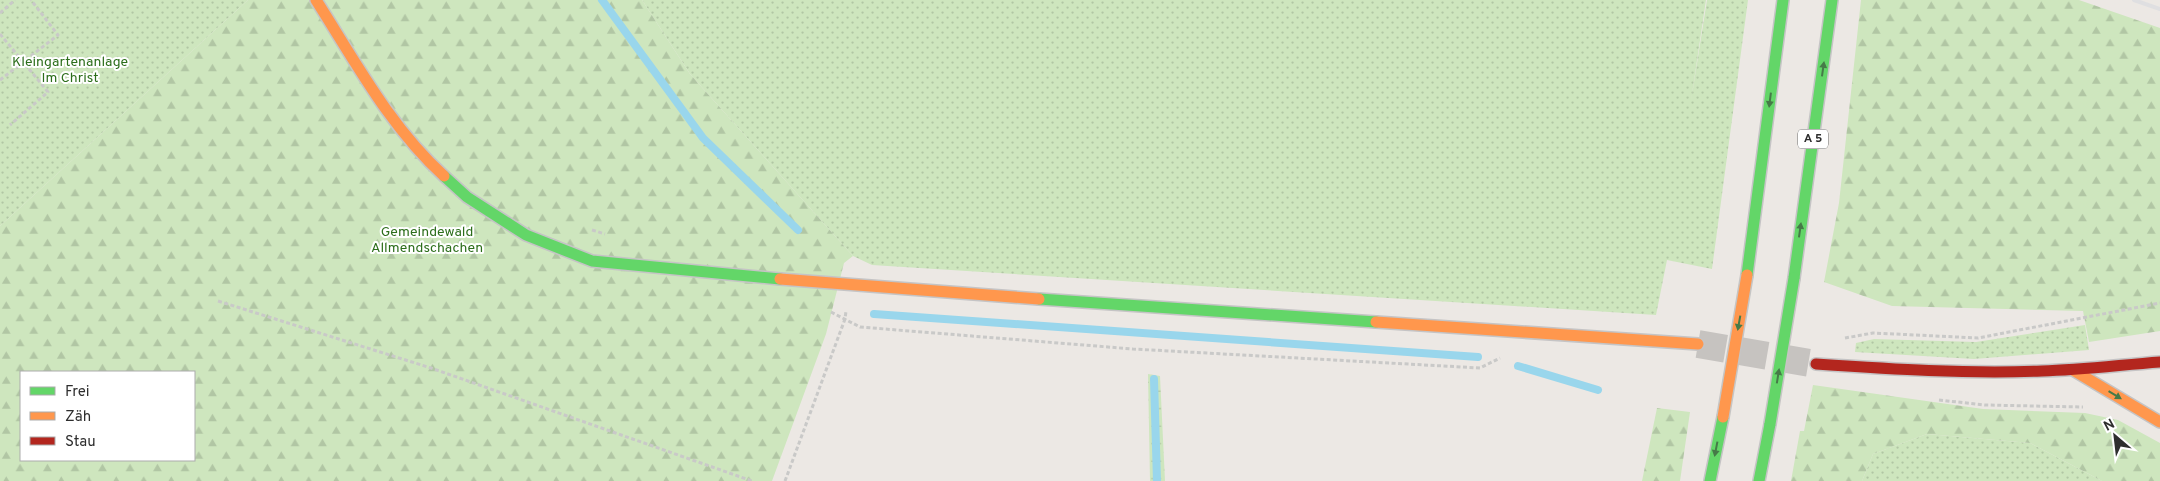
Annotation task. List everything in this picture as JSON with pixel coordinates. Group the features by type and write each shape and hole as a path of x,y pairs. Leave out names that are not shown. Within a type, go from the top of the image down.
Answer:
{"main road":[{"path":"316,0 380,101 423,157 467,197 526,235 592,261 849,286 1698,344"},
{"path":"1710,481 1747,275 1783,0"},
{"name":"A 5","path":"1759,481 1794,278 1832,0"},
{"path":"1816,364 1895,370 2073,370 2160,362"},
{"path":"2073,370 2160,422"}],"path":[{"path":"0,13 15,0"},
{"path":"0,80 58,35 30,0"},
{"path":"0,34 48,92 10,125"},
{"path":"591,230 610,235"},
{"path":"218,301 431,368 752,481"},
{"path":"1836,340 1874,333 1978,338 2160,302"},
{"path":"785,481 845,319 860,327 1153,350 1480,368 1504,356"}],"green space":[{"name":"Kleingartenanlage Im Christ","path":"0,0 248,0 0,226"},
{"name":"Gemeindewald Allmendschachen","path":"248,0 642,0 690,74 853,256 844,263 826,334 772,481 0,481 0,226"},
{"path":"642,0 1706,0 1691,101 1707,0 1748,0 1712,269 1667,260 1656,315 872,265 853,256 690,74"},
{"path":"1861,0 2079,0 2160,28 2160,331 2089,342 2083,311 1892,306 1824,282 1839,203"},
{"path":"2085,325 2089,350 1974,359 1855,352 1856,343 1874,339 1976,342"},
{"path":"1148,374 1160,376 1165,481 1150,481"},
{"path":"1813,385 1983,409 2085,413 2118,420 2160,443 2160,481 2102,481 2030,443 1927,434 1873,454 1862,481 1791,481 1800,431 1804,431"},
{"path":"1657,408 1690,412 1680,481 1642,481"},
{"path":"1927,434 2030,443 2102,481 1862,481 1873,454"}],"waterway":[{"path":"602,0 703,138 798,230"},
{"path":"874,314 1478,357"},
{"path":"1518,366 1598,390"},
{"path":"1154,379 1157,481"}],"tunnel":[{"path":"1698,344 1816,364"}],"railway":[{"path":"2134,0 2160,9"}],"traffic: fast":[{"path":"1747,275 1783,0"},
{"path":"1794,278 1832,0"},
{"path":"444,176 467,197 526,235 592,261 780,279"},
{"path":"1770,424 1794,278"},
{"path":"1039,299 1376,322"},
{"path":"1710,481 1723,417"},
{"path":"1759,481 1770,424"}],"traffic: slow":[{"path":"316,0 359,70 390,115 425,157 444,176"},
{"path":"1723,417 1747,275"},
{"path":"780,279 1039,299"},
{"path":"1376,322 1698,344"},
{"path":"2073,370 2160,422"}],"traffic: jam":[{"path":"1816,364 1872,368 2014,372 2071,370 2160,362"}]}
